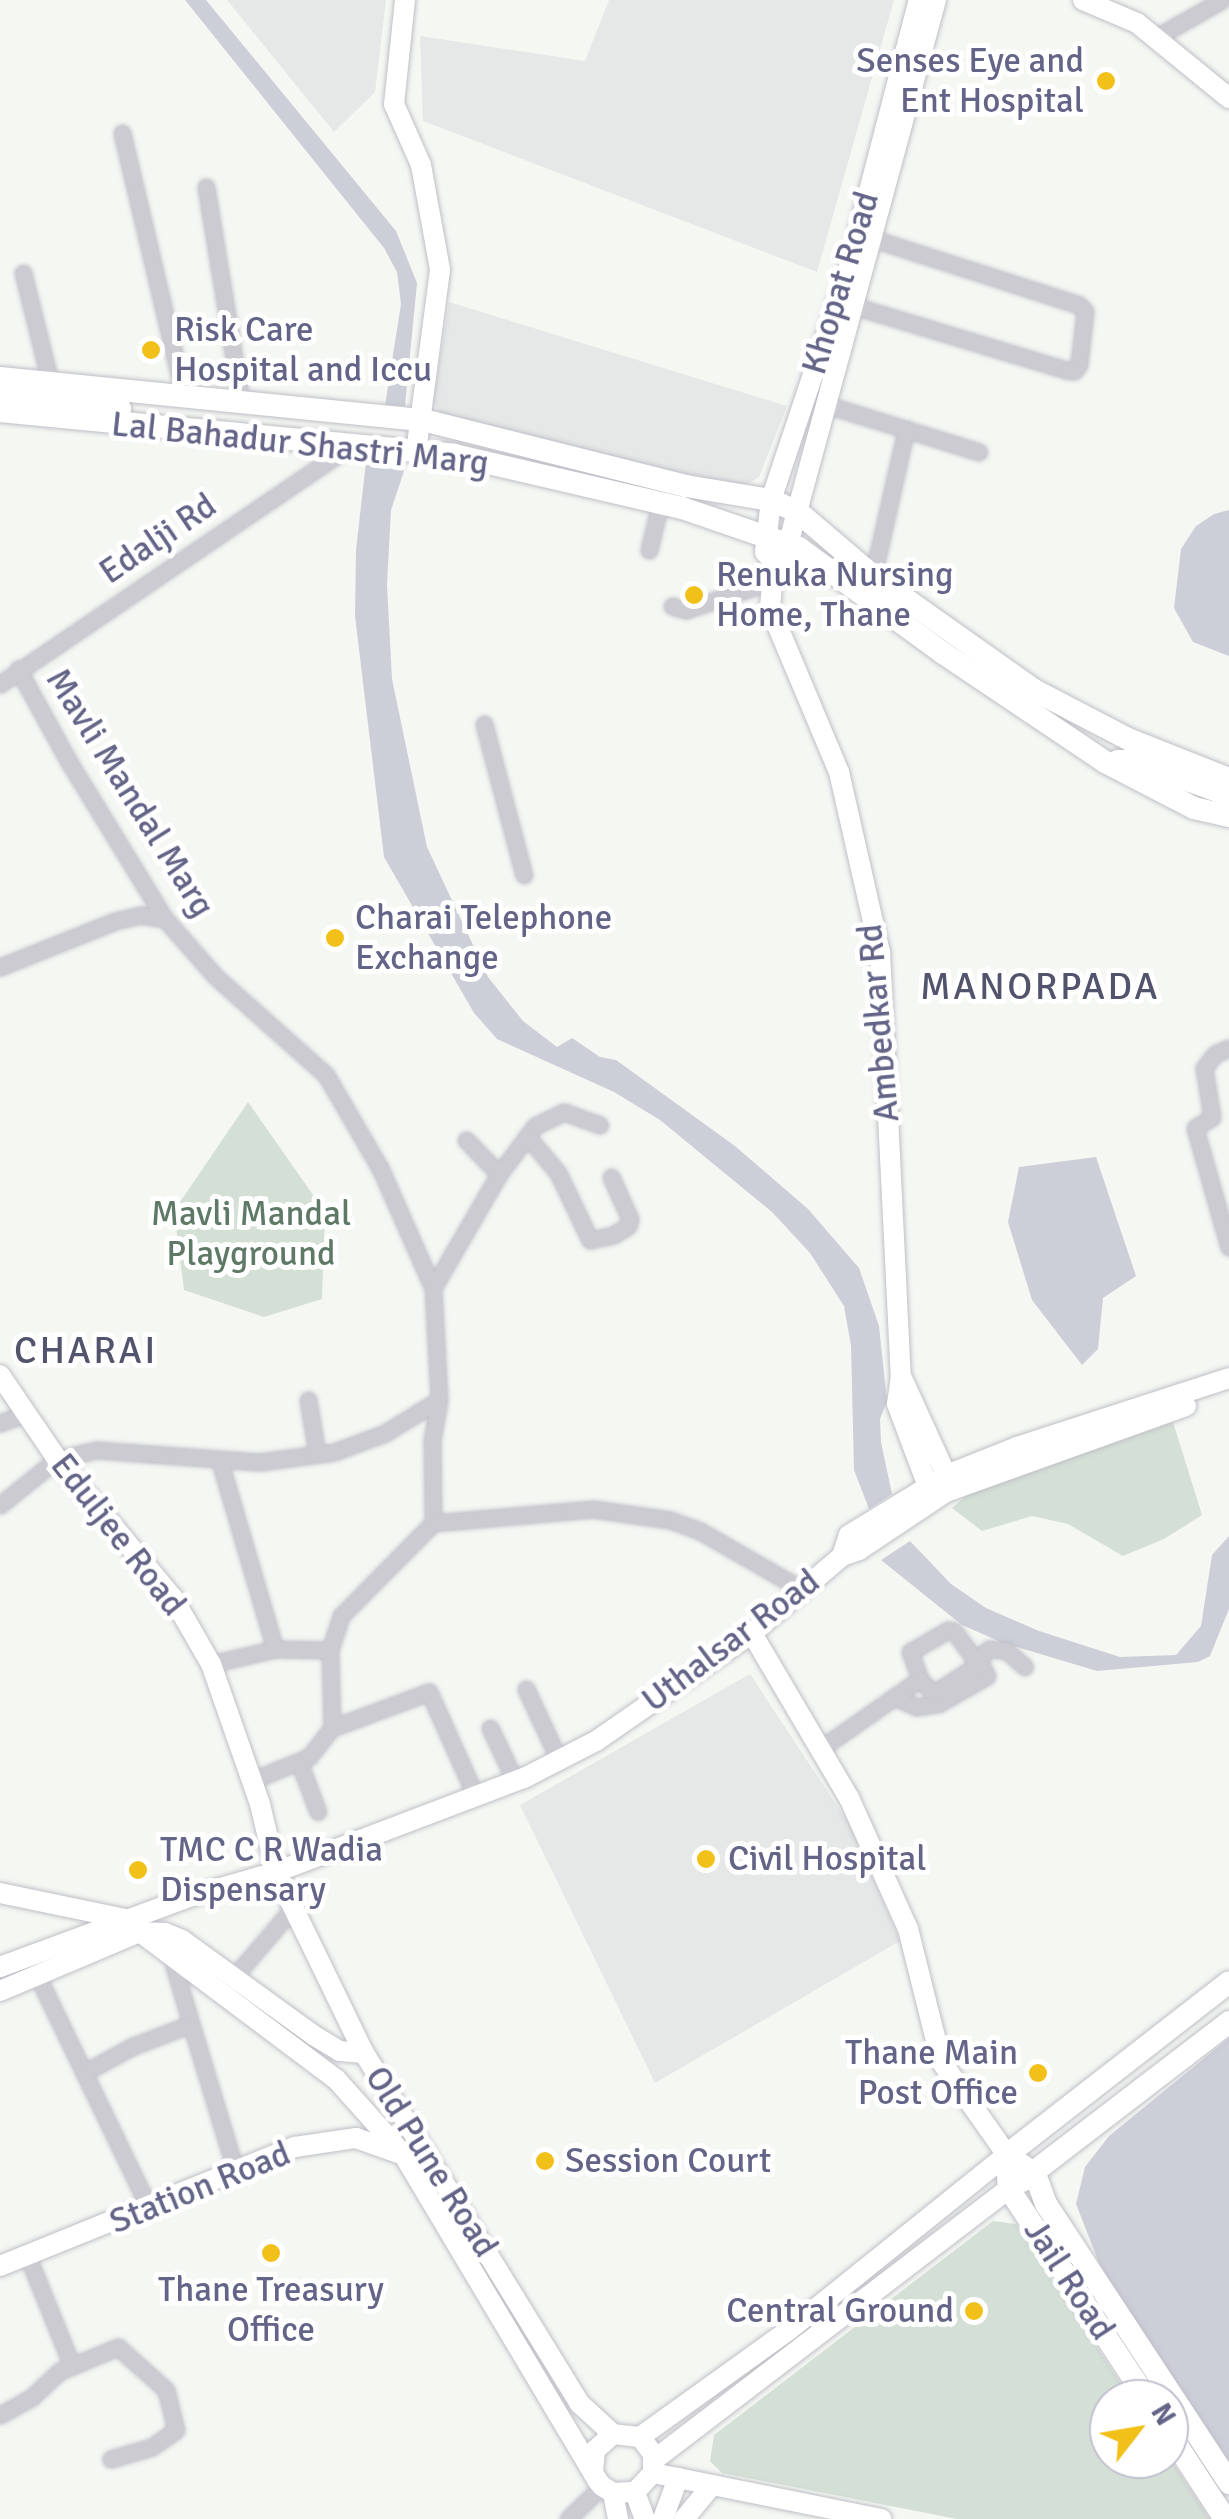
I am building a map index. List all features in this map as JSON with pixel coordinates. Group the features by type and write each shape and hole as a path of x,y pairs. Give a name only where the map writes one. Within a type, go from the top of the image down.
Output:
{"main road":[{"path":"405,0 394,104 421,164 440,270 416,452"},
{"name":"Khopat Road","path":"776,556 771,500 850,264 918,0"},
{"name":"Khopat Road","path":"776,556 798,512 824,404 874,239 936,0"},
{"path":"1083,0 1120,13 1229,98"},
{"name":"Lal Bahadur Shastri Marg","path":"0,378 185,400 241,401 423,420 686,486 771,500 798,512 873,576 1034,690 1114,732 1229,779"},
{"path":"0,398 34,397 156,413 210,413 241,401"},
{"name":"Lal Bahadur Shastri Marg","path":"0,411 454,455 660,504 776,556 1104,762 1194,808 1229,816"},
{"path":"210,413 237,431"},
{"name":"Ambedkar Rd","path":"776,556 770,608 839,772 880,952 901,1376 950,1482"},
{"path":"1114,732 1135,761"},
{"path":"1104,762 1135,761 1229,795"},
{"name":"Eduljee Road","path":"0,1375 57,1458 174,1598 211,1664 251,1781 276,1872"},
{"path":"901,1376 896,1404 930,1494"},
{"name":"Uthalsar Road","path":"133,1926 515,1781 559,1760 596,1741 752,1633 842,1556 850,1535 1017,1447 1144,1413 1205,1393 1229,1378"},
{"path":"1205,1393 1229,1392"},
{"path":"752,1633 849,1798 908,1929 941,2062 1006,2155 1034,2174 1046,2204 1229,2482"},
{"name":"Old Pune Road","path":"276,1872 364,2053 578,2403 612,2434"},
{"path":"0,1894 182,1940 313,2035 340,2050 364,2053"},
{"path":"0,1968 133,1926"},
{"path":"0,1991 38,1977 133,1926"},
{"name":"Old Pune Road","path":"133,1926 337,2080 403,2154 615,2487 641,2519"},
{"path":"618,2519 615,2487 595,2450 612,2434 640,2437 789,2330 1229,1982"},
{"path":"615,2487 654,2466 1229,2022"},
{"name":"Station Road","path":"0,2266 295,2148 356,2138 403,2154"},
{"name":"Jail Road","path":"1006,2155 1010,2189 1134,2379"},
{"path":"640,2437 654,2466 678,2478 880,2519"},
{"path":"1189,2464 1225,2519"},
{"path":"663,2519 678,2478"},
{"path":"684,2519 712,2485"}],"street":[{"path":"1155,38 1222,0"},
{"path":"122,133 185,400"},
{"path":"206,186 241,401"},
{"path":"854,306 1066,370 1074,370 1079,364 1085,311 1080,304 874,239"},
{"path":"22,272 50,381"},
{"path":"824,404 979,452"},
{"path":"873,576 906,429"},
{"name":"Edalji Rd","path":"0,684 18,668 350,446"},
{"path":"650,550 660,504"},
{"path":"672,606 686,610 776,556"},
{"name":"Mavli Mandal Marg","path":"18,668 69,762 165,919 216,977 326,1075 380,1168 433,1288 439,1400 432,1440 433,1522"},
{"path":"484,724 524,875"},
{"path":"0,967 115,921 140,915 165,919"},
{"path":"1212,1117 1204,1068 1215,1054 1229,1048"},
{"path":"433,1288 498,1174 535,1126 564,1112 600,1125"},
{"path":"1229,1113 1212,1117 1196,1128 1229,1246"},
{"path":"527,1136 558,1173 590,1240 613,1235 630,1219 611,1178"},
{"path":"466,1140 498,1174"},
{"path":"308,1400 317,1454"},
{"path":"0,1505 57,1458 96,1450 220,1462 260,1462 317,1454 361,1444 439,1400"},
{"path":"0,1423 24,1414"},
{"path":"220,1462 275,1649"},
{"path":"332,1728 330,1650 340,1616 433,1522 593,1510 670,1520 700,1531 800,1588"},
{"path":"211,1664 275,1649 330,1650"},
{"path":"894,1698 916,1706 938,1704 990,1678 978,1658 988,1649 1006,1650 1025,1667"},
{"path":"820,1749 920,1680"},
{"path":"526,1689 559,1760"},
{"path":"251,1781 299,1762 332,1728 429,1692 476,1796"},
{"path":"490,1728 515,1781"},
{"path":"299,1762 318,1812"},
{"path":"234,1977 293,1908"},
{"path":"171,1956 236,2172"},
{"path":"38,1977 149,2208"},
{"path":"84,2073 131,2047 191,2024"},
{"path":"28,2257 72,2366"},
{"path":"0,2415 72,2366 118,2347 166,2390 176,2430 152,2447 111,2459"},
{"path":"568,2519 615,2487"}],"shaded area":[{"path":"185,0 206,0 396,231 417,283 405,406 385,405 401,304 397,272 384,248"},
{"path":"227,0 386,0 375,92 334,132"},
{"path":"609,0 894,0 817,272 423,121 420,36 585,61"},
{"path":"449,302 787,406 759,477 744,486 727,488 441,414 433,403"},
{"path":"366,462 406,465 391,510 387,585 392,679 427,847 488,977 523,1021 557,1047 572,1038 600,1057 616,1060 735,1146 808,1209 859,1268 879,1326 887,1401 880,1419 881,1442 892,1494 869,1509 854,1470 851,1346 844,1306 810,1253 772,1212 660,1120 614,1092 497,1039 474,1013 384,857 355,616 356,550"},
{"path":"1229,510 1229,656 1193,642 1174,608 1181,549 1196,526"},
{"path":"1096,1157 1136,1276 1103,1298 1098,1349 1082,1365 1032,1300 1008,1222 1019,1167"},
{"path":"1229,1536 1229,1609 1210,1656 1198,1662 1097,1671 1003,1643 962,1625 881,1560 910,1541 951,1584 986,1608 1039,1631 1120,1657 1176,1655 1201,1626 1212,1555"},
{"name":"Civil Hospital","path":"750,1674 849,1824 900,1941 655,2083 520,1805"},
{"path":"1229,2038 1229,2464 1189,2403 1189,2379 1173,2379 1101,2268 1076,2204 1085,2167 1109,2136"}],"green space":[{"name":"Mavli Mandal Playground","path":"248,1102 325,1212 322,1299 264,1317 184,1290 174,1211"},
{"path":"1173,1422 1202,1515 1164,1539 1123,1556 1068,1524 1032,1516 982,1531 952,1508 967,1495"},
{"name":"Central Ground","path":"993,2221 1016,2224 1118,2379 1089,2379 1089,2479 1184,2479 1210,2519 957,2519 722,2473 710,2461 714,2435"}],"place":[{"name":"Senses Eye and Ent Hospital","path":"1106,81"},
{"name":"Risk Care Hospital and Iccu","path":"151,350"},
{"name":"Renuka Nursing Home, Thane","path":"694,595"},
{"name":"Charai Telephone Exchange","path":"335,938"},
{"name":"Civil Hospital","path":"706,1859"},
{"name":"TMC C R Wadia Dispensary","path":"138,1870"},
{"name":"Thane Main Post Office","path":"1038,2073"},
{"name":"Session Court","path":"545,2161"},
{"name":"Thane Treasury Office","path":"271,2253"},
{"name":"Central Ground","path":"974,2311"}],"district":[{"name":"MANORPADA","path":"1040,987"},
{"name":"CHARAI","path":"86,1351"}]}
